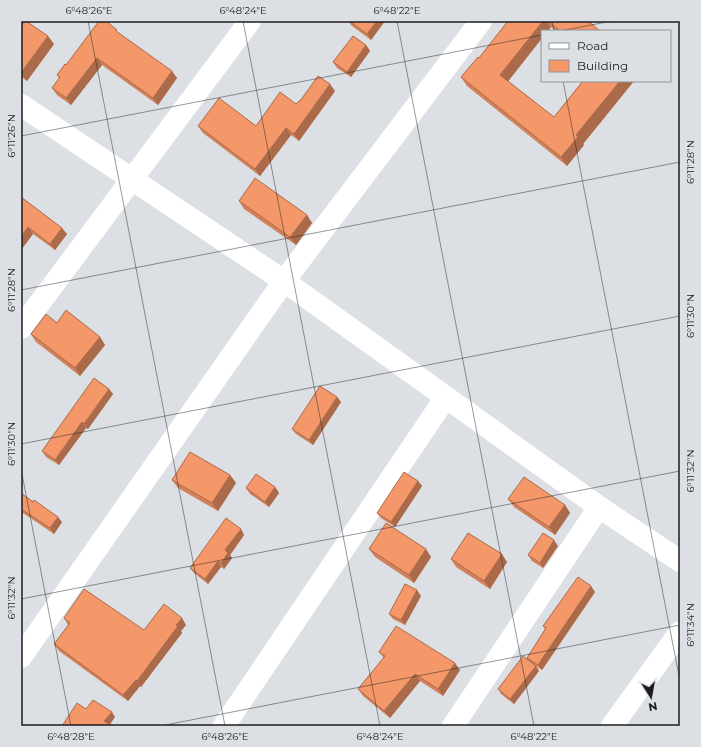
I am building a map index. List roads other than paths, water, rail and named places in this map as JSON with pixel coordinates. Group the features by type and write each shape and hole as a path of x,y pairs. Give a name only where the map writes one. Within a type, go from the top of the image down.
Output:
{"street":[{"path":"21,328 133,180 250,21"},
{"path":"21,657 284,281 481,21"},
{"path":"21,105 284,281 599,507 680,561"},
{"path":"224,726 446,397"},
{"path":"453,726 599,507"},
{"path":"612,726 680,632"}]}
